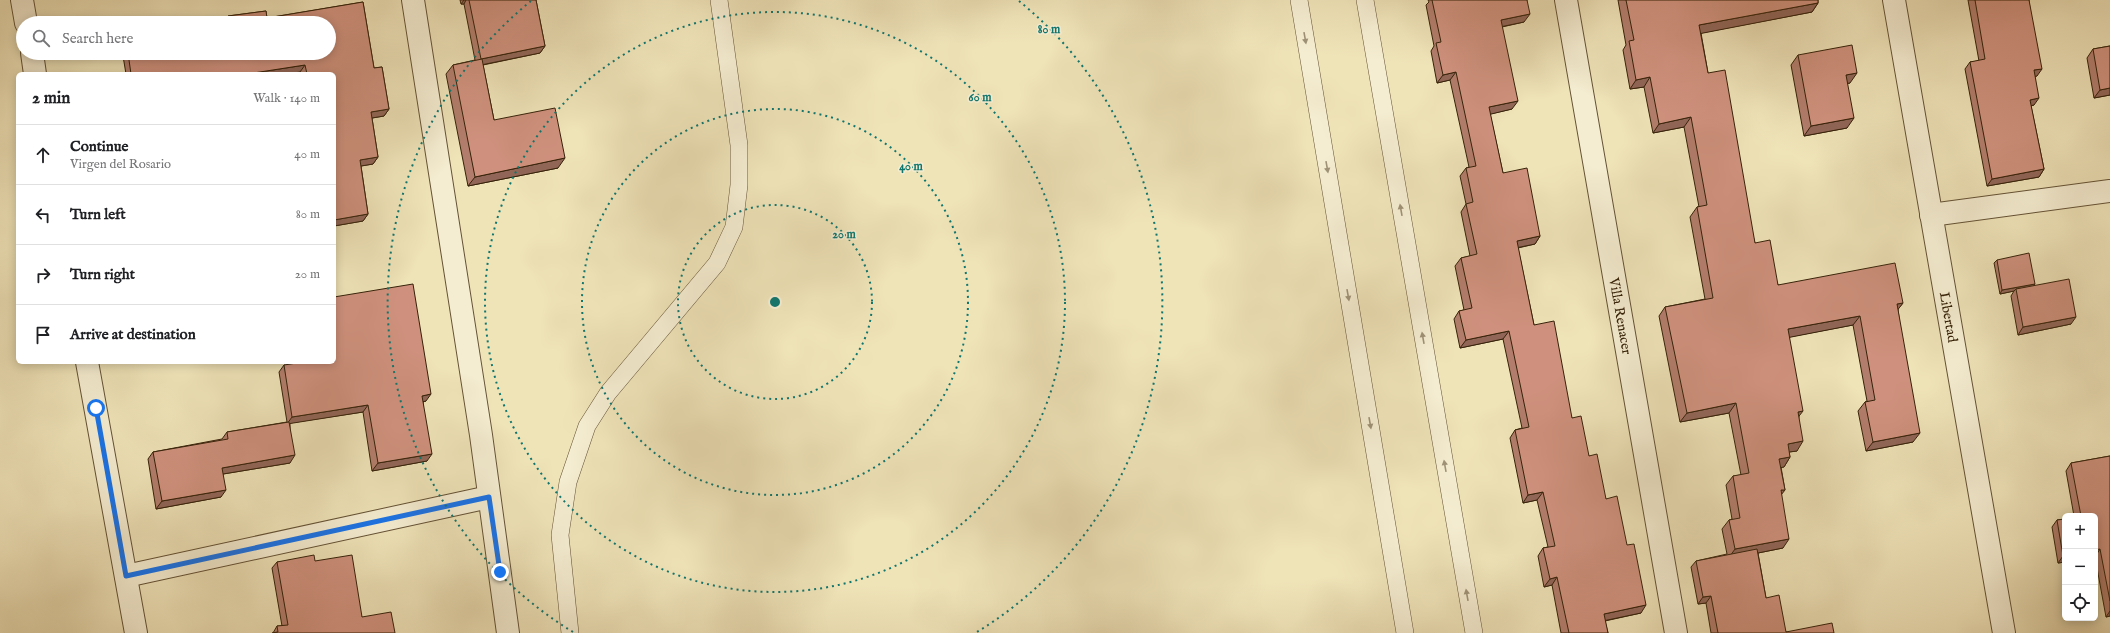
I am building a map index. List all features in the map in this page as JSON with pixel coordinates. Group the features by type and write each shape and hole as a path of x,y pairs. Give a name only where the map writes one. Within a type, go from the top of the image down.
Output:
{"street":[{"path":"22,0 25,16"},
{"path":"413,0 489,497 508,633"},
{"name":"Villa Renacer","path":"1566,0 1676,633"},
{"name":"Libertad","path":"1894,0 2004,633"},
{"path":"33,60 35,72"},
{"path":"1931,215 2110,191"},
{"path":"87,364 136,633"},
{"path":"126,576 489,497"}],"lane":[{"path":"570,633 560,535 568,482 587,426 608,393 717,263 734,227 739,185 739,145 718,0"},
{"path":"1299,0 1405,633"},
{"path":"1365,0 1474,633"}],"building":[{"path":"469,0 536,0 545,46 481,59"},
{"path":"1432,0 1527,0 1530,14 1501,20 1518,101 1489,107 1503,173 1527,168 1540,236 1517,241 1534,325 1554,321 1572,418 1581,416 1589,456 1597,454 1606,499 1617,496 1627,545 1634,544 1646,605 1604,614 1608,633 1569,633 1557,577 1550,579 1543,548 1555,546 1543,492 1528,495 1515,430 1529,427 1509,331 1466,340 1459,311 1472,308 1461,258 1477,254 1466,204 1473,202 1466,168 1476,166 1456,72 1443,75 1436,43 1441,42"},
{"path":"1626,0 1818,0 1818,3 1699,25 1708,73 1725,70 1755,243 1770,240 1778,285 1895,263 1903,303 1897,304 1920,433 1873,442 1865,402 1875,400 1860,316 1788,329 1803,411 1798,412 1803,441 1788,444 1790,457 1779,459 1785,490 1781,490 1789,539 1735,549 1729,520 1740,518 1733,476 1749,473 1736,403 1687,413 1665,307 1713,298 1697,207 1707,205 1691,117 1659,124 1650,77 1636,80 1629,41 1634,40"},
{"path":"1975,0 2029,0 2042,69 2034,70 2039,98 2030,100 2044,169 1992,179 1970,62 1985,59"},
{"path":"363,2 374,68 382,67 389,109 371,112 378,157 360,160 368,214 336,220 336,72 307,72 305,65 260,72 131,72 129,60 336,60 336,16 279,16"},
{"path":"266,11 267,16 228,16"},
{"path":"1852,45 1857,73 1846,75 1854,118 1811,126 1798,55"},
{"path":"2110,46 2110,88 2100,90 2093,49"},
{"path":"482,59 494,120 555,108 565,158 475,177 453,65"},
{"path":"2029,253 2035,284 2002,290 1997,260"},
{"path":"2069,279 2076,317 2023,327 2016,289"},
{"path":"413,284 431,394 422,396 432,454 378,463 368,405 292,417 284,365 336,364 336,297"},
{"path":"289,422 295,455 222,468 226,490 162,501 153,452 228,439 227,432"},
{"path":"2110,456 2110,601 2100,549 2098,549 2098,513 2080,513 2071,463"},
{"path":"2062,519 2062,550 2057,520"},
{"path":"1757,549 1766,598 1779,595 1786,632 1832,623 1834,633 1718,633 1711,596 1703,597 1696,561"},
{"path":"314,555 315,561 352,555 362,617 391,612 395,633 272,633 278,632 277,626 288,625 277,562"}],"route":[{"path":"96,408 126,576 489,497 500,572"}]}
